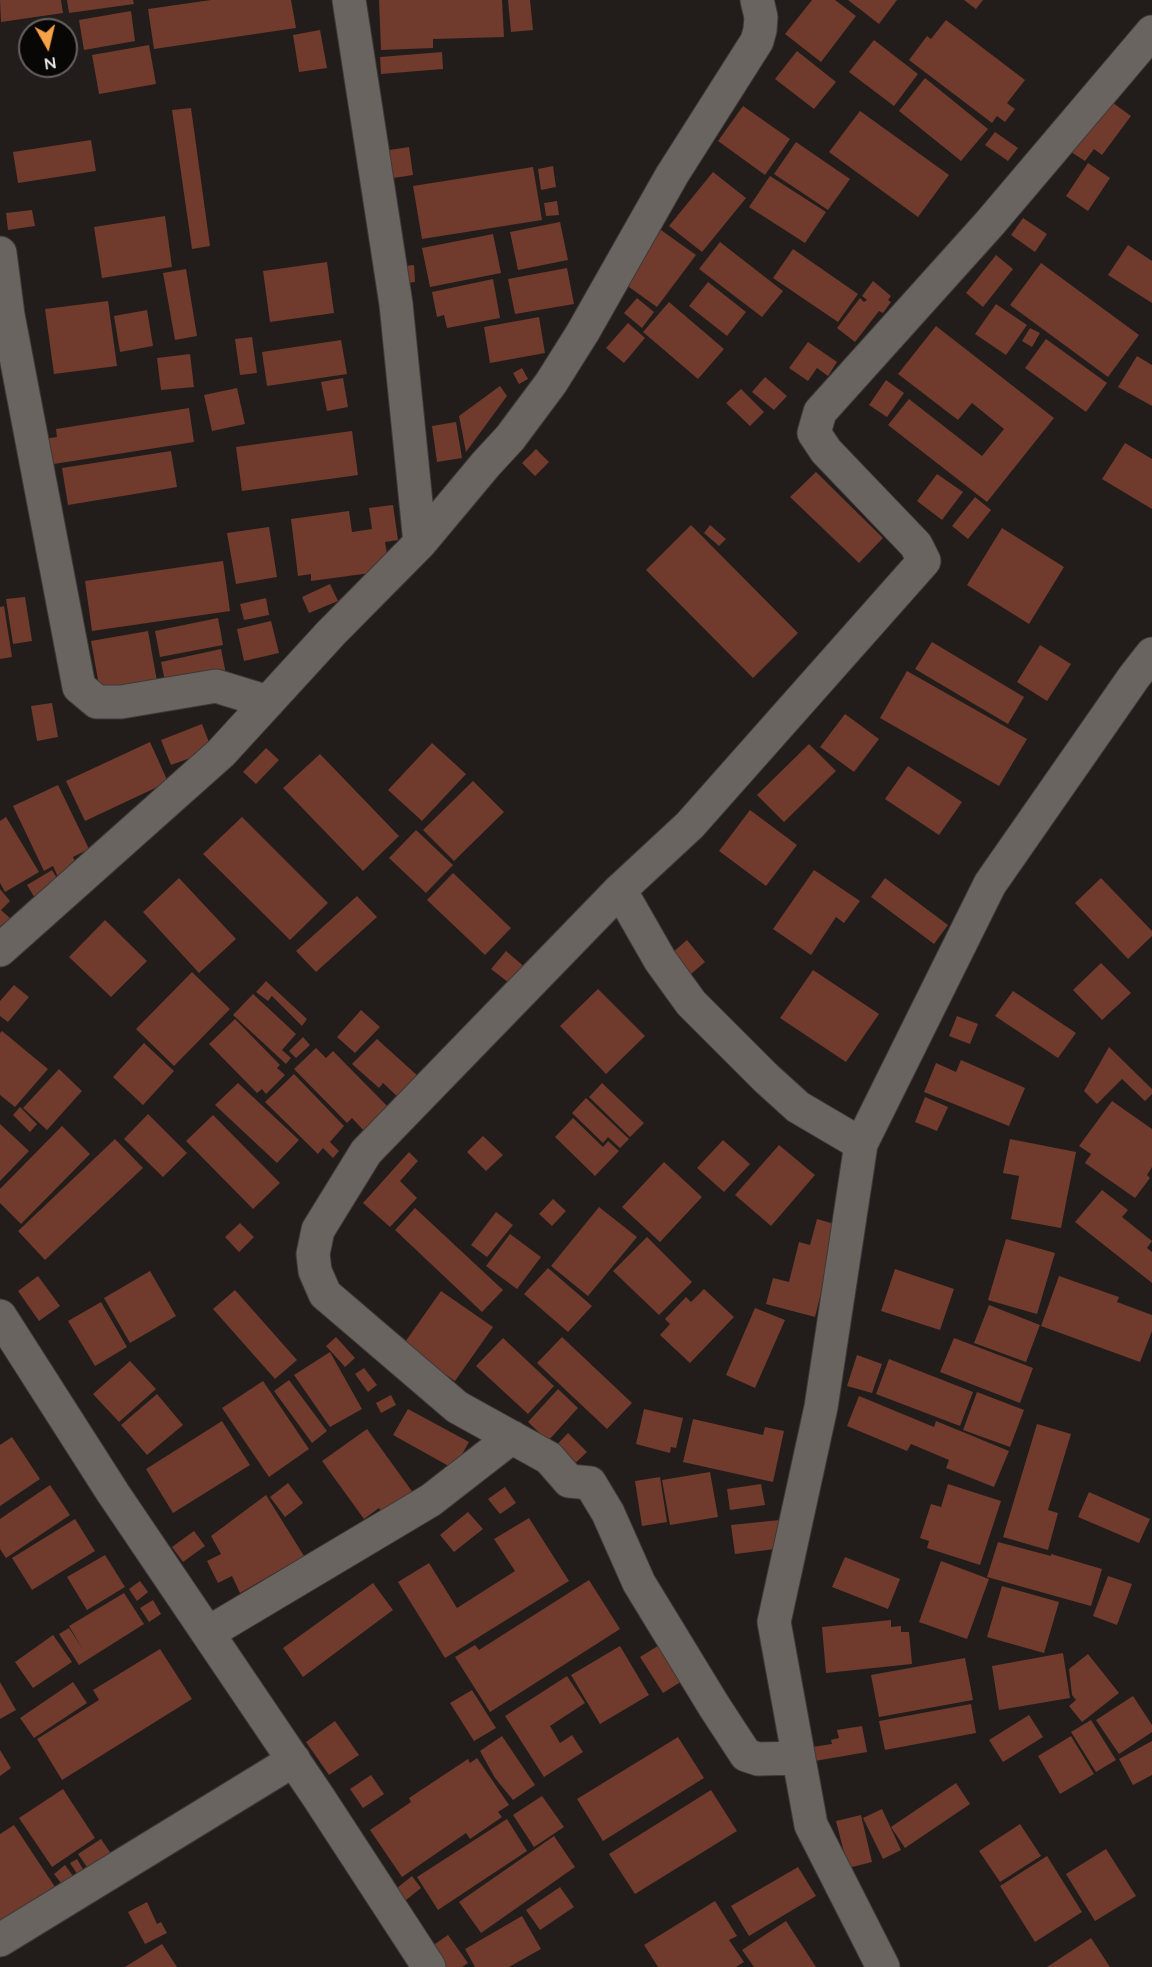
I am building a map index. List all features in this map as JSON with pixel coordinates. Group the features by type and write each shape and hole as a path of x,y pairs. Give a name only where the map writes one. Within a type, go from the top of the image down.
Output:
{"street":[{"path":"349,0 396,304 420,543"},
{"path":"0,950 221,753 331,633 420,543 510,438 567,358 672,175 756,41 761,17 757,0"},
{"path":"799,1758 759,1759 747,1755 714,1706 639,1583 608,1513 591,1483 569,1481 549,1458 457,1407 325,1294 315,1271 313,1254 318,1230 366,1152 620,890 690,825 924,561 916,545 826,451 814,433 820,412 990,223 1152,32"},
{"path":"0,253 8,315 79,687 97,702 121,702 216,686 268,702"},
{"path":"884,1967 812,1825 774,1622 821,1407 861,1144 990,884 1152,654"},
{"path":"620,890 660,960 691,1003 798,1107 861,1144"},
{"path":"0,1316 113,1493 294,1760 429,1967"},
{"path":"208,1633 431,1500 512,1437"},
{"path":"0,1940 294,1760"}],"building":[{"path":"0,0 61,0 63,13 1,22"},
{"path":"67,0 133,0 134,4 69,13"},
{"path":"211,0 291,0 296,28 154,49 148,9"},
{"path":"379,0 502,0 504,37 433,39 433,48 381,50"},
{"path":"508,0 530,0 533,30 511,32"},
{"path":"812,0 835,0 856,16 821,62 785,34"},
{"path":"848,0 897,0 879,24"},
{"path":"964,0 983,0 976,9"},
{"path":"131,11 135,41 84,50 79,20"},
{"path":"946,20 1025,80 1007,103 1015,109 1005,122 997,116 992,123 909,60 927,36 931,39"},
{"path":"320,30 327,68 299,72 293,35"},
{"path":"874,40 918,74 894,106 849,72"},
{"path":"149,45 156,84 99,94 92,55"},
{"path":"797,51 836,82 814,109 775,79"},
{"path":"442,52 443,69 381,74 380,57"},
{"path":"925,78 988,129 961,161 899,111"},
{"path":"1109,100 1131,116 1102,155 1094,149 1085,161 1071,152"},
{"path":"743,106 790,139 765,175 718,141"},
{"path":"191,108 210,246 192,249 172,110"},
{"path":"860,111 949,175 918,217 829,152"},
{"path":"995,132 1018,148 1008,161 985,145"},
{"path":"91,140 96,171 18,183 13,152"},
{"path":"796,142 850,179 828,210 774,174"},
{"path":"409,147 413,175 387,179 383,151"},
{"path":"1088,163 1110,178 1088,211 1066,196"},
{"path":"553,166 556,187 541,190 538,169"},
{"path":"533,167 542,220 422,239 413,186"},
{"path":"713,172 746,198 702,252 669,226"},
{"path":"770,176 826,212 805,243 749,207"},
{"path":"557,201 559,215 546,216 544,203"},
{"path":"32,210 35,226 8,230 6,213"},
{"path":"165,216 172,267 102,278 94,227"},
{"path":"1023,218 1047,234 1035,252 1011,235"},
{"path":"560,222 568,260 518,270 510,232"},
{"path":"661,230 696,255 657,307 622,282"},
{"path":"493,234 501,273 430,287 422,248"},
{"path":"720,242 783,291 762,317 699,269"},
{"path":"1128,245 1152,261 1152,303 1108,275"},
{"path":"793,249 858,294 838,322 773,278"},
{"path":"996,255 1013,269 983,307 966,293"},
{"path":"327,262 334,313 270,322 263,271"},
{"path":"1041,263 1139,335 1108,377 1010,305"},
{"path":"414,265 415,282 395,284 394,267"},
{"path":"567,268 574,304 515,314 508,279"},
{"path":"186,269 197,336 175,340 163,273"},
{"path":"493,279 500,318 447,328 444,315 437,317 432,292"},
{"path":"873,281 891,296 888,300 891,302 883,313 879,311 855,342 837,328 860,298 864,302 867,300 862,296"},
{"path":"708,282 746,312 727,336 689,306"},
{"path":"637,298 654,312 642,328 624,313"},
{"path":"108,301 117,366 54,374 45,309"},
{"path":"669,302 724,349 698,379 643,332"},
{"path":"996,304 1027,325 1006,355 975,334"},
{"path":"147,310 153,346 120,352 114,316"},
{"path":"539,317 545,353 490,363 484,327"},
{"path":"628,323 645,338 624,363 606,348"},
{"path":"936,326 1054,418 987,502 888,425 909,399 982,456 1004,429 972,403 958,420 898,374"},
{"path":"1030,328 1040,333 1032,347 1022,341"},
{"path":"252,337 257,373 240,375 235,339"},
{"path":"1046,339 1107,383 1086,412 1025,368"},
{"path":"341,340 347,374 267,386 262,352"},
{"path":"808,342 837,362 828,376 817,368 808,381 789,368"},
{"path":"190,354 194,387 161,390 157,358"},
{"path":"1137,356 1152,365 1152,406 1118,387"},
{"path":"522,368 528,379 519,384 513,373"},
{"path":"765,377 787,396 774,410 752,392"},
{"path":"343,378 348,407 327,411 321,382"},
{"path":"886,380 904,393 887,417 869,405"},
{"path":"500,386 507,396 466,452 459,416"},
{"path":"237,388 245,424 212,431 204,395"},
{"path":"741,389 764,412 750,426 726,403"},
{"path":"189,408 194,442 41,466 37,440 57,437 56,429"},
{"path":"456,422 462,458 437,462 432,426"},
{"path":"352,431 358,475 242,491 236,447"},
{"path":"1125,443 1152,459 1152,509 1102,479"},
{"path":"536,449 549,462 535,476 522,463"},
{"path":"171,451 177,487 68,505 62,468"},
{"path":"816,472 883,538 859,563 790,497"},
{"path":"937,474 963,492 942,520 917,501"},
{"path":"975,497 991,510 968,539 952,526"},
{"path":"393,505 398,540 385,542 389,566 378,572 311,581 311,574 298,576 291,519 349,511 352,532 372,529 369,508"},
{"path":"691,525 798,633 753,678 646,570"},
{"path":"710,525 726,539 719,546 704,533"},
{"path":"269,527 277,577 236,584 227,533"},
{"path":"1002,528 1064,567 1029,624 967,585"},
{"path":"223,561 230,611 92,631 85,581"},
{"path":"330,584 338,601 309,613 302,597"},
{"path":"25,597 32,641 13,644 6,599"},
{"path":"266,598 269,615 244,620 240,604"},
{"path":"4,606 12,657 0,659 0,607"},
{"path":"218,618 223,645 160,657 155,631"},
{"path":"271,621 279,653 244,661 237,629"},
{"path":"148,631 157,681 100,691 91,641"},
{"path":"932,642 1024,697 1008,724 915,669"},
{"path":"1040,645 1071,664 1047,701 1017,682"},
{"path":"221,649 226,674 166,686 161,662"},
{"path":"907,671 1027,739 999,786 880,718"},
{"path":"52,703 58,737 37,741 31,706"},
{"path":"845,714 879,739 854,772 820,747"},
{"path":"202,724 212,750 171,765 161,740"},
{"path":"150,742 168,782 85,821 66,781"},
{"path":"432,743 466,774 422,821 388,790"},
{"path":"809,744 836,771 784,822 757,795"},
{"path":"266,748 279,760 256,784 243,772"},
{"path":"320,754 399,836 363,871 283,788"},
{"path":"908,766 962,802 939,835 885,799"},
{"path":"473,781 504,812 454,861 423,830"},
{"path":"58,785 89,849 73,857 78,867 58,877 53,866 44,871 13,806"},
{"path":"750,810 797,845 766,886 719,851"},
{"path":"6,817 39,872 5,892 0,883 0,821"},
{"path":"242,817 328,903 290,940 203,854"},
{"path":"416,830 453,865 426,893 389,858"},
{"path":"52,870 63,888 38,903 27,885"},
{"path":"814,870 860,901 844,923 836,917 811,955 773,929"},
{"path":"453,873 511,928 485,955 427,900"},
{"path":"179,878 236,939 199,973 143,912"},
{"path":"885,878 948,925 934,944 871,897"},
{"path":"1101,878 1152,931 1152,936 1128,959 1075,903"},
{"path":"0,889 10,901 1,910 11,919 0,930"},
{"path":"357,896 377,917 316,972 296,951"},
{"path":"105,920 147,961 111,997 69,957"},
{"path":"687,940 705,962 691,974 673,952"},
{"path":"506,951 527,969 513,986 491,969"},
{"path":"1101,963 1131,993 1102,1020 1073,990"},
{"path":"813,970 879,1014 846,1062 780,1018"},
{"path":"192,972 230,1009 174,1066 136,1029"},
{"path":"266,981 307,1019 302,1026 272,996 268,1001 256,992"},
{"path":"14,985 29,997 8,1022 0,1016 0,1001"},
{"path":"598,989 645,1036 606,1074 560,1026"},
{"path":"1013,991 1076,1033 1058,1058 995,1016"},
{"path":"253,994 296,1034 282,1050 291,1058 286,1064 233,1015"},
{"path":"361,1010 380,1027 355,1053 337,1037"},
{"path":"957,1016 978,1024 970,1044 949,1036"},
{"path":"235,1019 280,1065 277,1068 285,1075 266,1094 262,1089 257,1093 209,1044"},
{"path":"2,1031 48,1069 15,1107 0,1095 0,1033"},
{"path":"303,1037 310,1045 296,1058 289,1051"},
{"path":"377,1039 419,1077 399,1098 383,1083 379,1088 352,1064"},
{"path":"144,1043 174,1071 143,1105 113,1077"},
{"path":"1109,1047 1152,1089 1152,1094 1145,1101 1122,1079 1097,1104 1084,1091"},
{"path":"316,1048 326,1058 333,1051 390,1109 366,1133 352,1118 347,1123 294,1069"},
{"path":"961,1060 1025,1088 1009,1126 924,1092 936,1063 956,1072"},
{"path":"59,1069 82,1091 47,1130 23,1108"},
{"path":"294,1074 344,1126 330,1142 339,1151 333,1158 323,1148 318,1154 265,1102"},
{"path":"238,1083 299,1140 277,1163 215,1105"},
{"path":"602,1083 644,1123 630,1137 589,1097"},
{"path":"925,1097 948,1107 937,1131 915,1122"},
{"path":"586,1098 629,1139 620,1148 608,1137 603,1143 572,1113"},
{"path":"1112,1101 1152,1129 1152,1167 1147,1175 1150,1178 1135,1198 1085,1163 1091,1154 1079,1146"},
{"path":"20,1107 37,1124 30,1132 13,1115"},
{"path":"148,1114 187,1153 163,1177 124,1139"},
{"path":"213,1115 280,1183 253,1209 186,1141"},
{"path":"573,1118 603,1147 608,1141 619,1151 595,1176 555,1137"},
{"path":"0,1124 29,1151 0,1181"},
{"path":"62,1126 90,1154 21,1224 0,1203 0,1189"},
{"path":"483,1136 503,1155 486,1171 467,1152"},
{"path":"115,1139 143,1168 45,1260 18,1231"},
{"path":"1010,1139 1076,1152 1061,1228 1011,1219 1019,1176 1003,1173"},
{"path":"723,1140 750,1164 724,1192 697,1168"},
{"path":"779,1145 815,1175 771,1226 735,1195"},
{"path":"409,1152 418,1161 400,1181 417,1198 390,1227 363,1203"},
{"path":"664,1162 702,1197 660,1242 622,1207"},
{"path":"1102,1190 1128,1210 1122,1217 1152,1241 1147,1248 1152,1252 1152,1283 1075,1222"},
{"path":"553,1199 566,1211 552,1226 539,1214"},
{"path":"599,1207 637,1237 588,1296 551,1266"},
{"path":"415,1208 503,1290 482,1312 395,1230"},
{"path":"496,1212 513,1225 487,1257 471,1245"},
{"path":"817,1219 838,1225 815,1317 766,1304 773,1278 789,1282 799,1242 810,1245"},
{"path":"240,1223 254,1237 239,1252 225,1237"},
{"path":"510,1234 541,1257 517,1289 486,1266"},
{"path":"647,1237 692,1282 659,1315 613,1271"},
{"path":"1006,1239 1055,1253 1037,1314 988,1300"},
{"path":"548,1268 592,1306 568,1332 524,1294"},
{"path":"895,1269 954,1289 940,1330 881,1311"},
{"path":"150,1271 176,1316 130,1343 104,1298"},
{"path":"38,1276 60,1306 39,1321 18,1291"},
{"path":"1059,1276 1119,1297 1117,1302 1152,1315 1152,1331 1140,1362 1041,1326"},
{"path":"704,1289 734,1317 690,1363 660,1335 670,1324 665,1319 686,1297 691,1302"},
{"path":"235,1290 297,1360 275,1379 213,1309"},
{"path":"441,1291 493,1327 455,1381 403,1345"},
{"path":"101,1302 127,1347 95,1366 68,1321"},
{"path":"989,1305 1040,1325 1026,1362 974,1343"},
{"path":"755,1308 785,1320 755,1388 726,1375"},
{"path":"336,1337 355,1358 345,1367 326,1346"},
{"path":"562,1337 632,1403 607,1429 537,1363"},
{"path":"503,1338 554,1386 528,1414 476,1366"},
{"path":"954,1338 1033,1368 1020,1403 940,1372"},
{"path":"330,1352 362,1409 330,1427 294,1375"},
{"path":"857,1355 882,1364 872,1393 847,1386"},
{"path":"889,1359 973,1392 960,1426 876,1394"},
{"path":"130,1361 156,1389 119,1422 93,1394"},
{"path":"364,1368 377,1385 368,1392 355,1374"},
{"path":"289,1380 327,1431 312,1443 274,1391"},
{"path":"263,1381 309,1449 269,1477 222,1408"},
{"path":"558,1389 578,1408 548,1441 528,1422"},
{"path":"977,1392 1024,1410 1010,1447 963,1430"},
{"path":"157,1394 183,1425 147,1455 121,1425"},
{"path":"391,1395 396,1405 381,1413 376,1403"},
{"path":"859,1396 934,1427 936,1421 1009,1451 994,1487 946,1468 949,1460 911,1444 907,1451 847,1426"},
{"path":"408,1409 469,1442 454,1469 393,1435"},
{"path":"644,1409 683,1418 676,1448 671,1447 670,1453 636,1444"},
{"path":"693,1419 763,1435 765,1427 784,1431 773,1482 683,1462"},
{"path":"222,1421 250,1465 173,1513 146,1469"},
{"path":"1037,1424 1071,1434 1048,1510 1058,1513 1048,1550 1003,1537"},
{"path":"367,1429 414,1494 384,1515 379,1508 364,1519 322,1461"},
{"path":"568,1433 587,1452 568,1470 550,1452"},
{"path":"12,1437 40,1479 0,1506 0,1445"},
{"path":"710,1472 718,1517 670,1525 662,1480"},
{"path":"660,1477 667,1522 642,1526 635,1481"},
{"path":"288,1483 303,1503 285,1517 270,1497"},
{"path":"761,1484 765,1505 730,1510 727,1489"},
{"path":"948,1484 1001,1501 980,1565 927,1548 929,1541 920,1538 931,1504 941,1507"},
{"path":"50,1485 70,1515 6,1558 0,1549 0,1519"},
{"path":"505,1487 516,1503 500,1514 488,1499"},
{"path":"1089,1492 1150,1519 1139,1543 1078,1517"},
{"path":"266,1495 304,1556 240,1593 232,1576 218,1583 207,1561 221,1554 211,1536"},
{"path":"468,1512 483,1529 454,1552 440,1535"},
{"path":"529,1518 569,1581 445,1658 398,1582 429,1563 457,1608 515,1571 494,1539"},
{"path":"75,1519 95,1551 32,1590 12,1558"},
{"path":"780,1520 783,1548 735,1554 731,1525"},
{"path":"194,1531 205,1546 183,1562 172,1547"},
{"path":"998,1542 1102,1569 1091,1606 987,1577"},
{"path":"105,1555 125,1587 87,1610 67,1577"},
{"path":"845,1557 900,1579 888,1609 832,1587"},
{"path":"941,1561 989,1579 967,1639 919,1622"},
{"path":"1108,1576 1132,1584 1117,1625 1093,1616"},
{"path":"589,1580 620,1629 490,1712 455,1657 475,1645 479,1650"},
{"path":"140,1581 148,1592 137,1601 129,1589"},
{"path":"373,1583 393,1610 303,1677 283,1648"},
{"path":"1002,1586 1059,1602 1044,1653 987,1637"},
{"path":"124,1593 144,1624 79,1665 59,1634 69,1628 82,1648 69,1626"},
{"path":"153,1600 161,1614 149,1622 140,1608"},
{"path":"891,1620 891,1627 901,1626 901,1632 909,1632 912,1664 826,1673 822,1627"},
{"path":"53,1635 72,1662 33,1688 15,1662"},
{"path":"664,1642 687,1678 663,1693 640,1657"},
{"path":"620,1646 649,1695 600,1724 571,1675"},
{"path":"160,1649 192,1699 62,1780 37,1739 99,1700 93,1690"},
{"path":"1063,1653 1070,1698 999,1710 992,1666"},
{"path":"1088,1654 1119,1693 1082,1722 1069,1706 1076,1700 1072,1695 1069,1669"},
{"path":"965,1658 973,1700 879,1717 871,1675"},
{"path":"567,1676 585,1703 550,1726 560,1743 572,1735 583,1752 544,1777 505,1716"},
{"path":"0,1682 16,1710 0,1719"},
{"path":"73,1682 87,1703 34,1738 20,1718"},
{"path":"472,1690 496,1728 474,1741 450,1703"},
{"path":"1133,1696 1152,1725 1152,1732 1119,1754 1096,1720"},
{"path":"971,1704 976,1733 885,1750 879,1721"},
{"path":"1029,1715 1043,1737 1003,1762 989,1740"},
{"path":"1091,1720 1116,1760 1096,1772 1071,1732"},
{"path":"335,1721 359,1755 329,1775 306,1742"},
{"path":"862,1726 867,1752 815,1761 812,1747 832,1744 831,1740 839,1738 837,1730"},
{"path":"502,1736 535,1785 513,1800 495,1778 480,1751"},
{"path":"1071,1736 1094,1774 1060,1794 1038,1756"},
{"path":"678,1737 704,1778 603,1841 577,1799"},
{"path":"1152,1741 1152,1775 1133,1785 1119,1759"},
{"path":"0,1750 11,1768 0,1776"},
{"path":"477,1758 509,1805 498,1812 502,1817 470,1839 466,1833 402,1877 370,1830 411,1802 409,1798 468,1759 470,1763"},
{"path":"371,1775 384,1794 363,1808 350,1789"},
{"path":"956,1783 970,1804 905,1848 891,1827"},
{"path":"63,1789 95,1838 52,1867 19,1818"},
{"path":"711,1790 737,1831 635,1894 609,1854"},
{"path":"542,1796 564,1827 534,1847 513,1815"},
{"path":"882,1809 901,1850 883,1859 863,1818"},
{"path":"861,1815 872,1862 848,1868 836,1821"},
{"path":"507,1819 527,1851 438,1910 417,1877"},
{"path":"1020,1824 1041,1856 1000,1882 979,1851"},
{"path":"14,1825 59,1893 0,1932 0,1834"},
{"path":"554,1836 575,1867 481,1933 459,1902"},
{"path":"101,1839 114,1858 91,1873 78,1854"},
{"path":"1106,1849 1136,1896 1095,1921 1066,1874"},
{"path":"1047,1856 1082,1912 1035,1942 1000,1886"},
{"path":"77,1859 87,1876 81,1880 70,1863"},
{"path":"65,1865 78,1883 67,1891 54,1874"},
{"path":"798,1867 816,1896 749,1936 731,1906"},
{"path":"412,1876 421,1888 406,1900 397,1888"},
{"path":"560,1887 574,1907 540,1930 526,1910"},
{"path":"715,1901 737,1936 729,1940 744,1962 736,1967 658,1967 644,1945"},
{"path":"147,1902 157,1924 161,1922 167,1933 145,1944 128,1912"},
{"path":"522,1916 541,1949 509,1967 475,1967 465,1949"},
{"path":"786,1921 816,1967 754,1967 742,1950"},
{"path":"448,1935 468,1963 462,1967 446,1967 432,1946"},
{"path":"1091,1938 1110,1967 1047,1967"},
{"path":"162,1944 177,1967 125,1967"}]}
